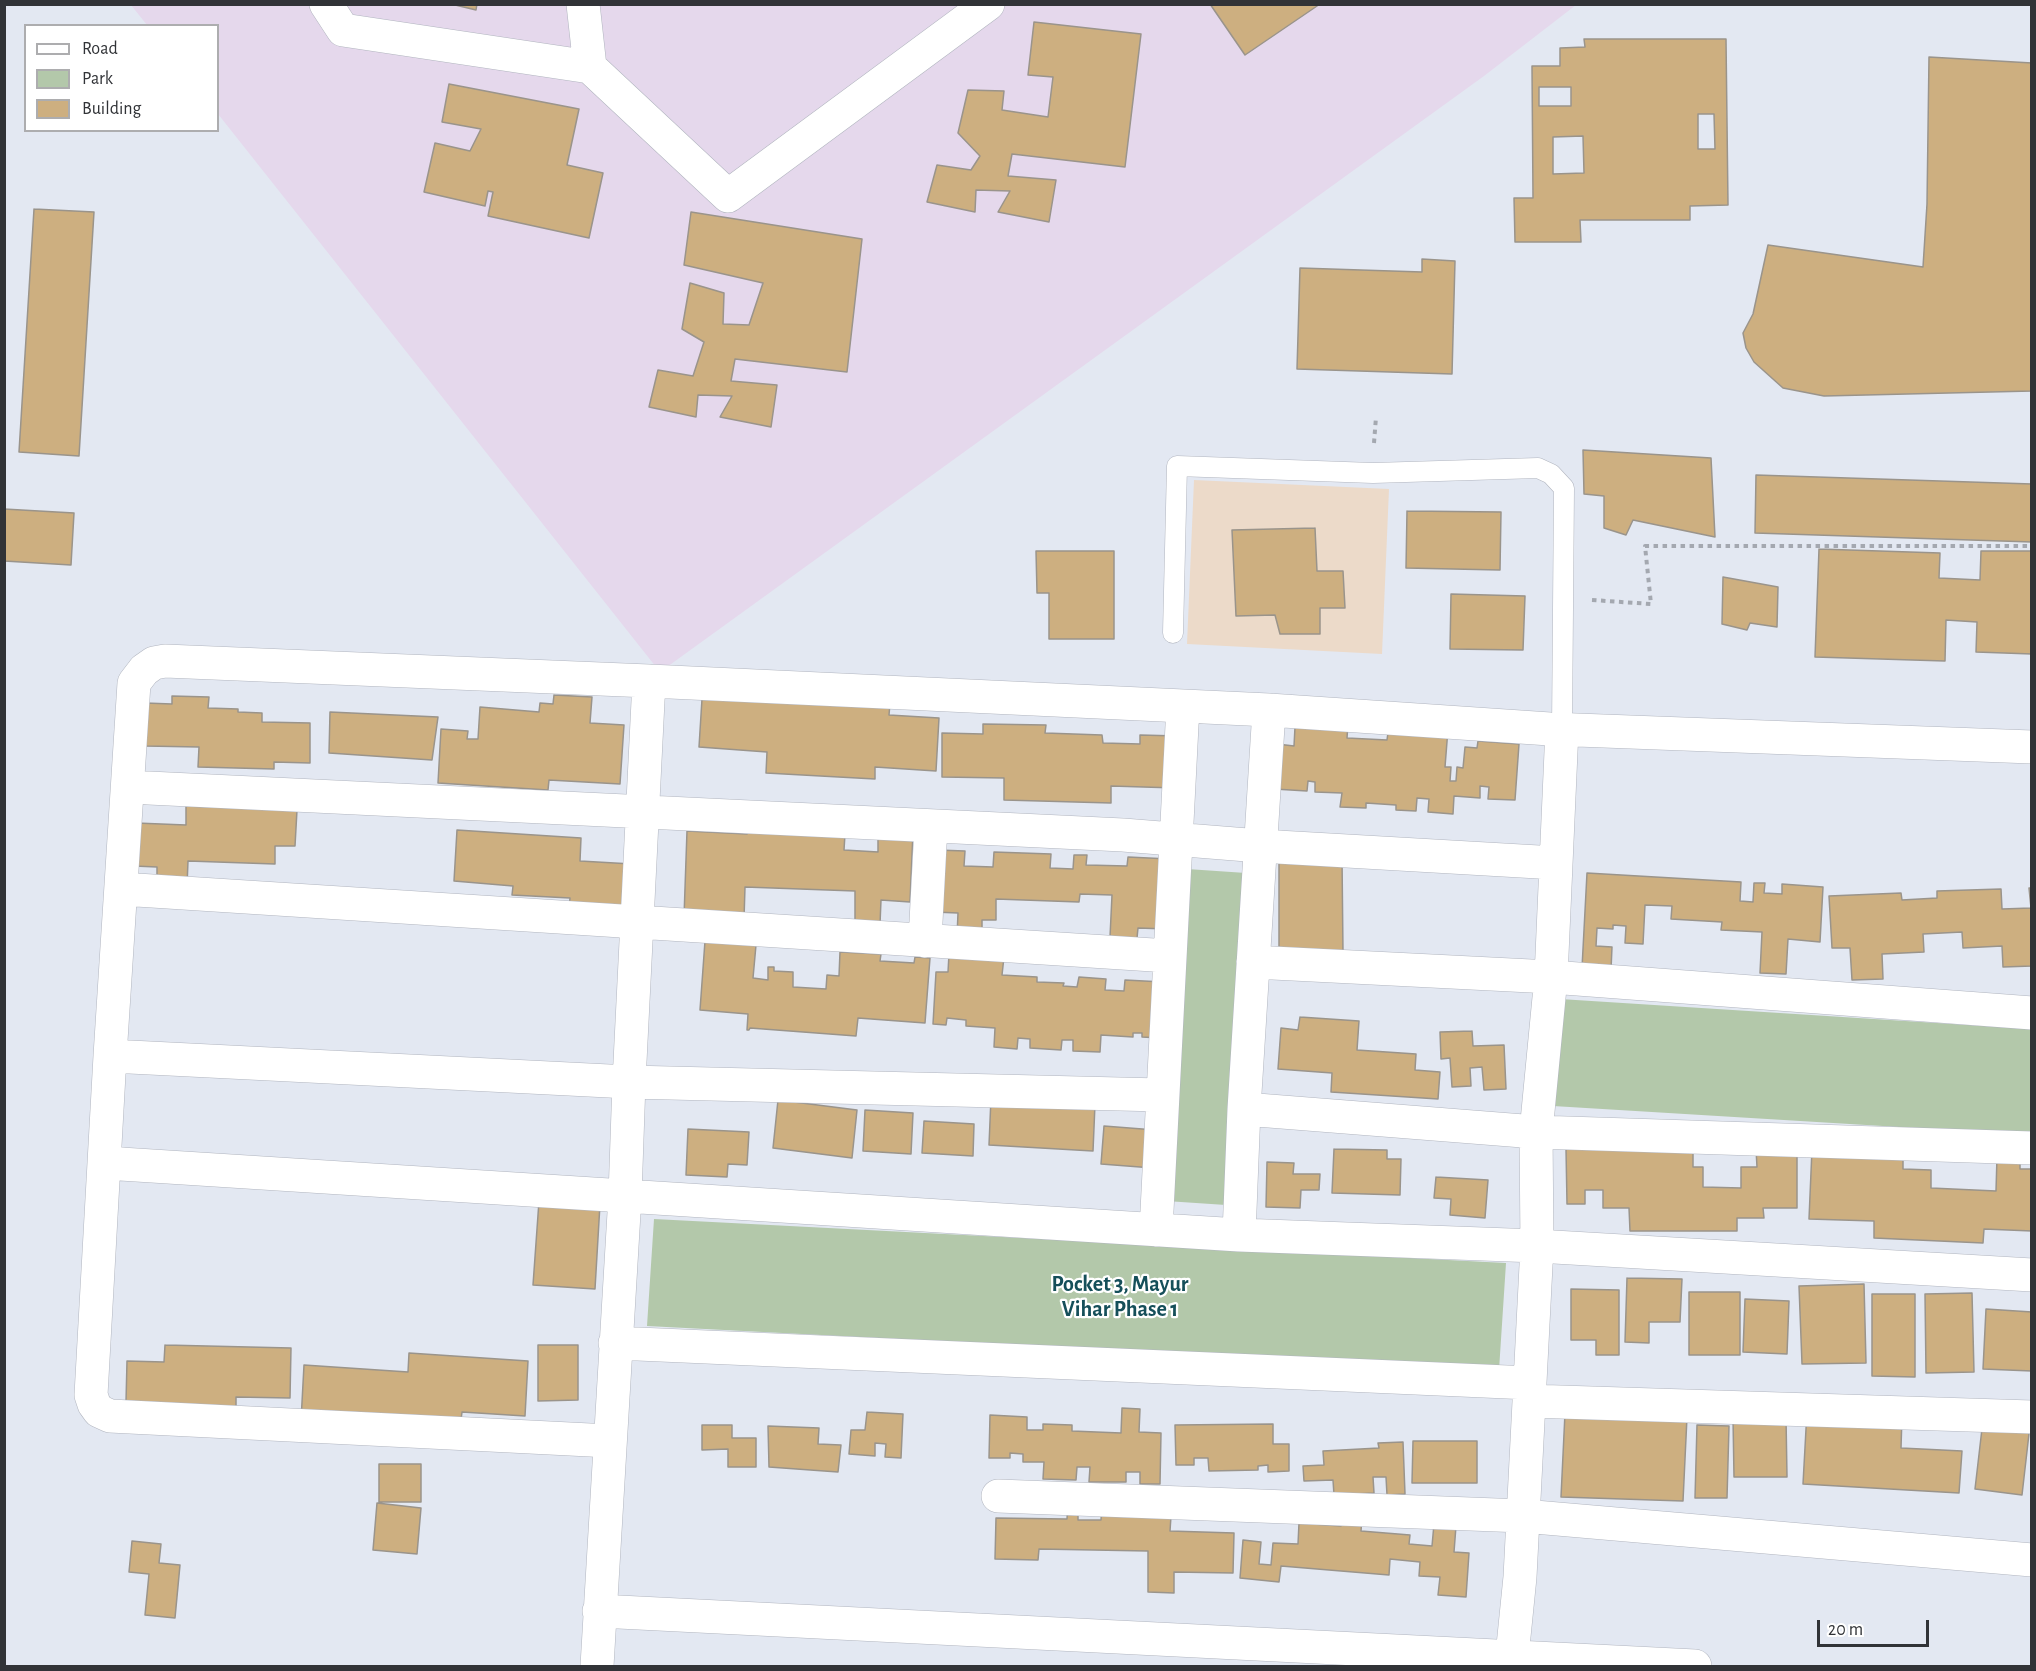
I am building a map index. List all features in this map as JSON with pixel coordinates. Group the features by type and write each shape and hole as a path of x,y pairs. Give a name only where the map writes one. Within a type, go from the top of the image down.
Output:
{"street":[{"path":"326,4 343,30 590,67 728,196 988,4"},
{"path":"583,4 590,67"},
{"path":"610,1442 110,1416 99,1411 94,1404 92,1395 110,1056 134,682 144,670 154,663 165,661 649,681 1269,710 1562,729 2031,747"},
{"path":"597,1666 625,1196 649,681"},
{"path":"1156,1230 1182,706"},
{"path":"1239,1235 1244,1109 1269,710"},
{"path":"1512,1662 1523,1516 1537,1246 1536,1132 1551,977 1562,729"},
{"path":"128,787 931,825 1175,838 1260,846 1556,863"},
{"path":"925,941 931,825"},
{"path":"121,889 1169,956"},
{"path":"1253,962 1551,977 2031,1013"},
{"path":"110,1056 629,1082 1161,1095"},
{"path":"1244,1109 1536,1132 2031,1148"},
{"path":"105,1163 1239,1235 1537,1246 2031,1275"},
{"path":"615,1343 1530,1392 2031,1416"},
{"path":"998,1496 1523,1516 2031,1560"},
{"path":"599,1611 1512,1662 1695,1666"}],"lane":[{"path":"1173,633 1177,466 1373,472 1538,468 1551,474 1564,488 1562,729"}],"path":[{"path":"1564,598 1651,604 1645,546 2031,546"}],"shaded area":[{"path":"131,5 1576,5 1484,76 660,672 219,115 219,24 146,24"},
{"path":"1194,480 1389,489 1382,654 1187,644"}],"green space":[{"path":"1187,869 1246,873 1226,1205 1166,1201"},
{"path":"1560,999 2031,1029 2031,1135 1553,1106"},
{"path":"654,1219 1506,1263 1499,1370 647,1326"}],"building":[{"path":"451,4 477,4 476,10"},
{"path":"1210,4 1320,4 1245,55"},
{"path":"1034,22 1141,34 1125,167 1012,154 1008,176 1056,180 1049,222 998,212 1010,191 976,190 975,212 927,202 937,165 971,170 980,156 958,133 968,90 1004,91 1002,110 1048,117 1053,77 1028,75"},
{"path":"1584,39 1726,39 1728,205 1690,206 1690,220 1580,220 1581,242 1515,242 1514,198 1533,198 1532,66 1560,66 1560,48 1585,47"},
{"path":"1929,57 2032,63 2032,391 1824,396 1783,388 1754,362 1746,348 1743,333 1753,314 1768,245 1923,267 1927,204"},
{"path":"449,84 579,109 567,165 603,173 589,238 488,216 493,192 488,191 485,206 424,192 435,143 470,151 481,129 442,122"},
{"path":"1539,87 1571,87 1571,106 1539,106"},
{"path":"1698,114 1714,114 1715,149 1698,149"},
{"path":"1583,136 1584,173 1553,174 1553,137"},
{"path":"34,209 94,212 79,456 19,452"},
{"path":"691,212 862,239 847,372 735,359 731,381 777,385 771,427 720,417 732,396 698,395 696,417 649,407 658,370 693,376 704,342 682,329 690,283 724,293 723,324 749,325 763,283 684,265"},
{"path":"1422,259 1455,261 1452,374 1297,369 1300,268 1422,272"},
{"path":"1583,450 1711,458 1715,537 1633,520 1626,535 1604,528 1604,496 1584,494"},
{"path":"1756,475 2032,484 2032,542 1755,533"},
{"path":"4,509 74,513 71,565 4,561"},
{"path":"1407,511 1501,512 1500,570 1406,568"},
{"path":"1315,528 1317,571 1343,571 1345,608 1320,608 1320,634 1280,634 1275,615 1236,616 1232,530"},
{"path":"1819,549 1940,553 1939,578 1980,580 1981,551 2032,551 2032,654 1976,652 1977,622 1946,620 1945,661 1815,657"},
{"path":"1036,551 1114,551 1114,639 1049,639 1049,593 1037,593"},
{"path":"1723,577 1778,587 1777,627 1750,623 1747,630 1722,624"},
{"path":"1451,594 1525,596 1523,650 1450,649"},
{"path":"554,695 592,697 590,723 624,725 620,784 549,780 548,790 438,783 441,729 468,731 467,739 478,739 480,707 539,712 540,703 553,704"},
{"path":"172,696 209,697 208,708 262,713 262,722 310,723 310,763 274,762 274,769 198,767 199,747 145,746 145,703 172,704"},
{"path":"702,699 890,703 889,715 939,718 936,771 875,767 875,779 766,773 767,752 699,747"},
{"path":"330,712 438,717 432,760 329,753"},
{"path":"1348,723 1347,738 1387,740 1389,725 1448,729 1445,767 1451,767 1450,781 1456,781 1457,767 1463,768 1465,747 1477,748 1478,741 1519,744 1515,800 1488,799 1489,787 1480,786 1480,798 1454,796 1453,814 1428,812 1429,799 1417,798 1416,811 1396,810 1396,805 1366,803 1366,808 1340,807 1342,793 1315,792 1315,782 1308,781 1307,791 1274,789 1277,744 1294,746 1295,727"},
{"path":"983,724 1046,725 1045,733 1102,735 1103,743 1140,744 1140,735 1178,736 1176,788 1111,786 1111,803 1004,800 1004,778 942,777 942,733 983,734"},
{"path":"186,806 297,810 295,846 275,846 275,864 188,861 187,886 157,885 157,867 134,866 136,823 186,825"},
{"path":"457,830 581,838 580,861 632,864 629,913 569,909 570,898 512,895 513,886 454,881"},
{"path":"687,831 747,834 748,831 845,834 844,850 878,852 878,831 913,832 910,902 881,900 880,924 855,924 855,891 745,887 744,919 684,917"},
{"path":"937,850 965,851 964,866 993,867 994,852 1051,854 1050,868 1073,869 1074,855 1087,855 1086,865 1127,866 1128,857 1169,859 1167,929 1138,928 1137,938 1110,937 1112,895 1080,894 1079,902 996,899 996,920 982,920 982,937 957,936 958,913 934,912"},
{"path":"1279,857 1342,857 1343,953 1279,953"},
{"path":"1587,873 1741,882 1740,901 1753,902 1754,883 1765,883 1764,893 1782,894 1782,884 1823,887 1820,942 1788,939 1786,974 1760,973 1762,932 1721,930 1722,922 1671,919 1672,906 1645,905 1643,944 1625,943 1626,926 1613,925 1613,929 1597,928 1596,946 1612,947 1611,970 1582,968"},
{"path":"2029,888 2032,888 2032,966 2003,967 2002,946 1963,948 1962,932 1923,934 1924,952 1882,954 1883,979 1852,980 1850,948 1832,948 1829,896 1901,893 1902,900 1937,898 1937,891 2001,889 2002,909 2031,908"},
{"path":"705,941 756,945 753,978 768,980 768,967 774,967 774,971 793,972 793,987 826,989 827,975 839,976 840,952 881,954 880,961 914,963 915,957 930,958 925,1023 858,1018 856,1036 750,1028 747,1030 748,1014 700,1010"},
{"path":"949,954 1004,957 1002,975 1037,977 1037,982 1064,983 1063,986 1077,987 1079,977 1106,979 1105,990 1124,991 1125,980 1163,982 1160,1038 1142,1037 1142,1033 1133,1033 1133,1037 1101,1035 1100,1052 1073,1051 1073,1040 1062,1040 1061,1050 1030,1048 1030,1039 1018,1038 1017,1049 994,1047 995,1028 966,1026 966,1020 947,1018 946,1025 933,1024 936,972 948,972"},
{"path":"1300,1017 1359,1021 1357,1050 1416,1054 1415,1070 1440,1072 1438,1099 1331,1092 1332,1073 1278,1069 1281,1028 1298,1030"},
{"path":"1472,1031 1473,1046 1504,1045 1506,1089 1484,1090 1482,1067 1470,1068 1471,1086 1452,1087 1450,1058 1441,1059 1440,1032"},
{"path":"991,1098 1095,1104 1093,1151 989,1145"},
{"path":"778,1100 857,1110 852,1158 773,1148"},
{"path":"865,1110 913,1113 911,1154 863,1151"},
{"path":"924,1121 974,1124 973,1156 922,1153"},
{"path":"1104,1126 1155,1130 1153,1168 1101,1164"},
{"path":"688,1129 749,1132 747,1165 728,1164 727,1177 686,1175"},
{"path":"1334,1149 1387,1150 1387,1159 1401,1159 1400,1195 1332,1193"},
{"path":"1566,1149 1693,1149 1693,1167 1703,1167 1703,1187 1741,1188 1741,1167 1757,1167 1756,1149 1797,1149 1797,1208 1763,1208 1764,1218 1737,1218 1737,1231 1630,1231 1629,1208 1603,1208 1603,1190 1585,1190 1585,1204 1567,1204"},
{"path":"1812,1149 1903,1153 1903,1169 1931,1170 1931,1188 1996,1191 1997,1157 2020,1158 2020,1169 2032,1169 2032,1231 1984,1229 1983,1243 1874,1238 1874,1221 1809,1219"},
{"path":"1267,1162 1294,1163 1293,1174 1320,1174 1319,1190 1301,1190 1300,1208 1266,1207"},
{"path":"1436,1177 1488,1180 1485,1218 1450,1215 1451,1199 1434,1198"},
{"path":"539,1201 600,1204 595,1289 533,1285"},
{"path":"1627,1278 1682,1279 1680,1322 1649,1322 1649,1343 1625,1342"},
{"path":"1864,1284 1866,1363 1802,1364 1799,1286"},
{"path":"1571,1289 1619,1290 1619,1355 1596,1355 1596,1340 1571,1340"},
{"path":"1689,1292 1740,1292 1740,1355 1689,1355"},
{"path":"1972,1293 1974,1372 1926,1373 1925,1294"},
{"path":"1872,1294 1915,1294 1915,1377 1872,1376"},
{"path":"1745,1299 1789,1301 1787,1354 1743,1352"},
{"path":"1986,1309 2032,1312 2032,1371 1983,1369"},
{"path":"165,1345 291,1348 290,1398 236,1397 236,1408 126,1402 127,1361 164,1362"},
{"path":"538,1345 578,1345 578,1400 538,1401"},
{"path":"409,1353 528,1361 525,1416 462,1412 461,1420 301,1421 304,1365 408,1372"},
{"path":"1122,1408 1140,1409 1139,1432 1161,1433 1160,1484 1140,1484 1140,1472 1126,1472 1126,1482 1089,1482 1090,1467 1077,1467 1076,1480 1043,1479 1044,1462 1023,1462 1023,1454 1010,1453 1010,1458 989,1458 990,1415 1027,1417 1027,1430 1043,1430 1043,1424 1072,1425 1072,1431 1121,1433"},
{"path":"1807,1411 1902,1416 1901,1448 1962,1451 1959,1493 1803,1484"},
{"path":"867,1412 903,1414 901,1458 885,1457 886,1444 875,1443 875,1456 849,1454 851,1430 865,1430"},
{"path":"1565,1413 1687,1417 1683,1501 1561,1497"},
{"path":"1786,1417 1787,1477 1734,1477 1733,1418"},
{"path":"1983,1420 2030,1425 2022,1495 1975,1489"},
{"path":"1273,1424 1273,1444 1289,1444 1289,1471 1268,1472 1268,1465 1258,1466 1258,1470 1209,1471 1208,1458 1194,1458 1194,1465 1176,1465 1175,1425"},
{"path":"702,1425 732,1425 732,1438 756,1438 756,1467 728,1467 728,1449 702,1450"},
{"path":"1697,1425 1729,1426 1727,1498 1695,1498"},
{"path":"768,1426 819,1428 818,1444 841,1445 838,1472 769,1467"},
{"path":"1413,1441 1477,1441 1477,1483 1412,1483"},
{"path":"1403,1442 1405,1494 1387,1495 1386,1477 1373,1477 1374,1493 1334,1495 1333,1480 1304,1481 1303,1466 1324,1465 1323,1451 1379,1448 1378,1443"},
{"path":"379,1464 421,1464 421,1502 379,1502"},
{"path":"377,1503 421,1508 417,1554 373,1550"},
{"path":"1068,1503 1078,1504 1078,1520 1101,1520 1102,1504 1171,1516 1170,1531 1234,1533 1233,1573 1174,1572 1174,1593 1148,1592 1148,1551 1039,1549 1038,1560 995,1559 996,1518 1067,1519"},
{"path":"1341,1517 1362,1518 1361,1531 1410,1535 1409,1544 1432,1546 1434,1524 1456,1526 1454,1552 1469,1553 1466,1597 1438,1595 1440,1577 1419,1576 1420,1562 1390,1559 1389,1575 1281,1566 1279,1582 1240,1578 1243,1540 1261,1542 1259,1564 1271,1565 1273,1543 1298,1544 1299,1523 1341,1526"},
{"path":"132,1541 161,1544 159,1563 180,1565 175,1618 145,1615 149,1574 129,1572"}],"district":[{"name":"Pocket 3, Mayur Vihar Phase 1","path":"1120,1296"}]}
